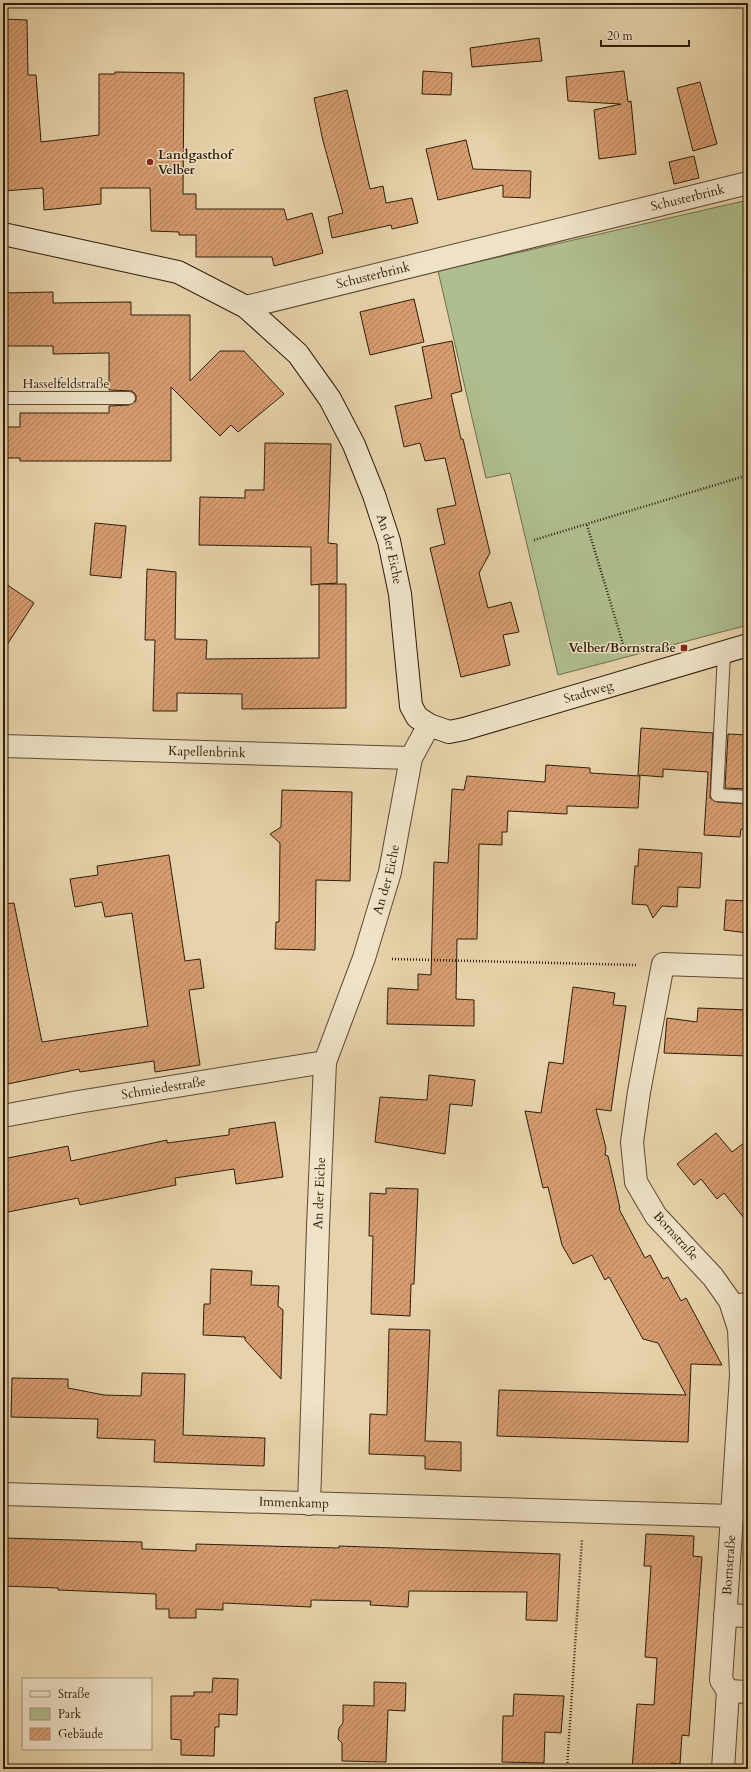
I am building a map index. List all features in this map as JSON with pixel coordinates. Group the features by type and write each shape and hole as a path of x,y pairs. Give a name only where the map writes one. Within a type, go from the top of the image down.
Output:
{"street":[{"name":"Schusterbrink","path":"246,307 748,183"},
{"path":"3,234 178,272 246,307"},
{"name":"An der Eiche","path":"246,307 298,354 330,399 354,445 374,495 392,556 400,594 411,706 417,717 429,725 411,758 390,872 364,958 326,1062 317,1235 309,1504"},
{"name":"Stadtweg","path":"429,725 449,732 464,729 748,645"},
{"name":"Kapellenbrink","path":"3,746 411,758"},
{"path":"663,964 748,967"},
{"name":"Bornstraße","path":"663,964 639,1092 632,1142 636,1182 656,1216 713,1277 739,1300 741,1375 721,1680 738,1691 723,1769"},
{"name":"Schmiedestraße","path":"3,1116 326,1062"},
{"name":"Immenkamp","path":"3,1494 584,1512"},
{"name":"Bornstraße","path":"584,1512 732,1516"},
{"path":"725,1615 748,1616"}],"lane":[{"name":"Hasselfeldstraße","path":"3,398 129,398"},
{"path":"724,653 717,795 748,797"}],"path":[{"path":"534,540 748,475"},
{"path":"587,525 633,679"},
{"path":"364,958 602,964 663,964"},
{"path":"567,1769 584,1512"}],"green space":[{"path":"748,200 748,625 558,675 510,473 486,478 438,271"}],"building":[{"path":"3,19 27,20 28,75 36,75 41,142 99,135 99,74 115,74 115,72 184,73 183,194 196,194 196,209 284,209 287,220 312,213 323,253 274,266 272,257 196,257 196,235 179,235 179,232 151,231 150,188 101,188 101,204 44,210 43,188 3,191"},
{"path":"539,38 542,61 472,67 470,48"},
{"path":"423,71 452,73 451,95 422,94"},
{"path":"624,71 628,102 631,101 636,154 599,159 594,110 621,104 568,101 566,77"},
{"path":"700,82 717,144 693,151 677,88"},
{"path":"347,90 370,189 383,186 386,203 412,198 418,223 392,229 391,225 332,238 328,217 343,213 323,141 314,98"},
{"path":"466,140 473,169 531,171 530,198 503,197 503,185 438,200 426,149"},
{"path":"694,156 699,178 674,184 669,162"},
{"path":"53,292 53,303 131,302 131,315 190,315 190,381 220,351 244,351 284,394 238,432 231,425 220,436 171,387 171,461 20,461 20,458 3,458 3,427 20,427 20,413 109,413 109,406 129,405 136,401 136,395 132,391 109,390 109,353 53,354 53,346 3,346 3,293"},
{"path":"414,299 424,342 370,355 360,312"},
{"path":"452,341 462,391 451,394 490,553 479,573 488,608 511,602 519,632 503,635 510,665 461,677 430,548 445,544 437,509 456,505 445,458 425,461 420,443 404,447 395,406 432,398 422,347"},
{"path":"265,443 331,444 328,543 337,544 337,583 311,585 311,547 199,545 200,497 245,498 245,490 264,490"},
{"path":"95,523 126,526 121,578 90,575"},
{"path":"147,569 176,572 175,639 207,640 206,659 319,658 319,584 346,584 346,708 242,709 242,694 177,693 177,711 153,711 155,640 145,640"},
{"path":"3,582 34,603 3,651"},
{"path":"641,728 713,733 710,798 717,802 748,804 748,829 741,829 740,837 704,835 708,772 663,769 663,777 638,775"},
{"path":"728,734 748,735 748,789 725,788"},
{"path":"546,765 590,768 590,773 640,776 638,808 567,806 567,814 508,811 507,832 502,832 502,845 479,844 477,939 457,939 456,999 474,1000 474,1026 387,1024 388,988 418,990 418,974 431,975 434,862 448,863 452,789 464,790 467,776 545,782"},
{"path":"282,790 352,792 350,881 316,880 315,950 275,949 276,922 279,922 280,843 270,834 281,827"},
{"path":"639,849 702,853 700,888 678,887 677,907 662,906 653,918 647,905 632,904 635,866 638,866"},
{"path":"169,855 185,961 200,959 204,988 189,990 200,1065 155,1072 154,1061 80,1072 79,1069 3,1085 3,904 14,903 42,1042 148,1026 132,913 105,917 102,902 75,907 70,879 98,875 97,866"},
{"path":"726,900 748,901 748,933 724,930"},
{"path":"573,987 615,993 613,1005 626,1006 611,1111 596,1109 606,1148 605,1155 608,1156 619,1209 645,1258 650,1255 663,1279 668,1277 681,1301 686,1298 722,1365 691,1364 688,1442 497,1436 499,1390 686,1395 658,1343 643,1339 609,1277 605,1280 592,1255 573,1264 562,1245 548,1187 543,1188 525,1111 541,1113 549,1062 563,1064"},
{"path":"698,1008 748,1010 748,1056 664,1053 667,1018 697,1022"},
{"path":"429,1075 475,1080 472,1106 450,1104 445,1154 375,1142 380,1097 427,1100"},
{"path":"275,1122 283,1177 236,1184 234,1169 175,1178 176,1185 80,1205 78,1198 3,1213 3,1159 68,1146 71,1161 167,1140 167,1143 229,1135 229,1129"},
{"path":"716,1133 732,1152 748,1140 748,1223 724,1193 717,1199 701,1179 694,1185 677,1164"},
{"path":"386,1188 418,1189 414,1284 411,1284 410,1316 371,1314 373,1236 369,1236 370,1193 386,1194"},
{"path":"211,1269 252,1271 251,1285 279,1286 278,1306 283,1310 281,1379 245,1340 245,1337 203,1335 204,1304 210,1304"},
{"path":"389,1329 430,1330 425,1441 461,1442 461,1471 425,1469 425,1456 369,1454 370,1414 387,1415"},
{"path":"142,1373 185,1374 183,1435 265,1438 264,1466 154,1462 155,1440 97,1438 98,1419 11,1417 12,1378 68,1379 68,1388 104,1395 141,1396"},
{"path":"646,1534 694,1536 693,1556 702,1557 689,1736 682,1735 680,1764 671,1763 671,1769 632,1769 637,1704 654,1705 657,1658 645,1657 651,1566 644,1566"},
{"path":"3,1538 142,1542 142,1549 196,1551 196,1544 339,1548 339,1546 560,1554 557,1621 526,1620 527,1592 409,1591 408,1607 370,1605 371,1601 311,1600 311,1607 223,1603 223,1610 196,1609 196,1618 169,1618 169,1609 156,1609 156,1594 3,1586"},
{"path":"213,1678 238,1679 237,1715 219,1714 219,1727 215,1727 214,1756 181,1755 181,1740 171,1739 171,1696 194,1696 194,1692 212,1692"},
{"path":"374,1682 406,1683 405,1711 388,1710 386,1762 342,1761 342,1743 338,1739 339,1728 343,1723 343,1705 374,1706"},
{"path":"514,1694 564,1696 561,1733 545,1732 544,1763 502,1762 503,1716 513,1716"}],"place":[{"name":"Landgasthof Velber","path":"150,162"},
{"name":"Velber/Bornstraße","path":"684,648"}]}
